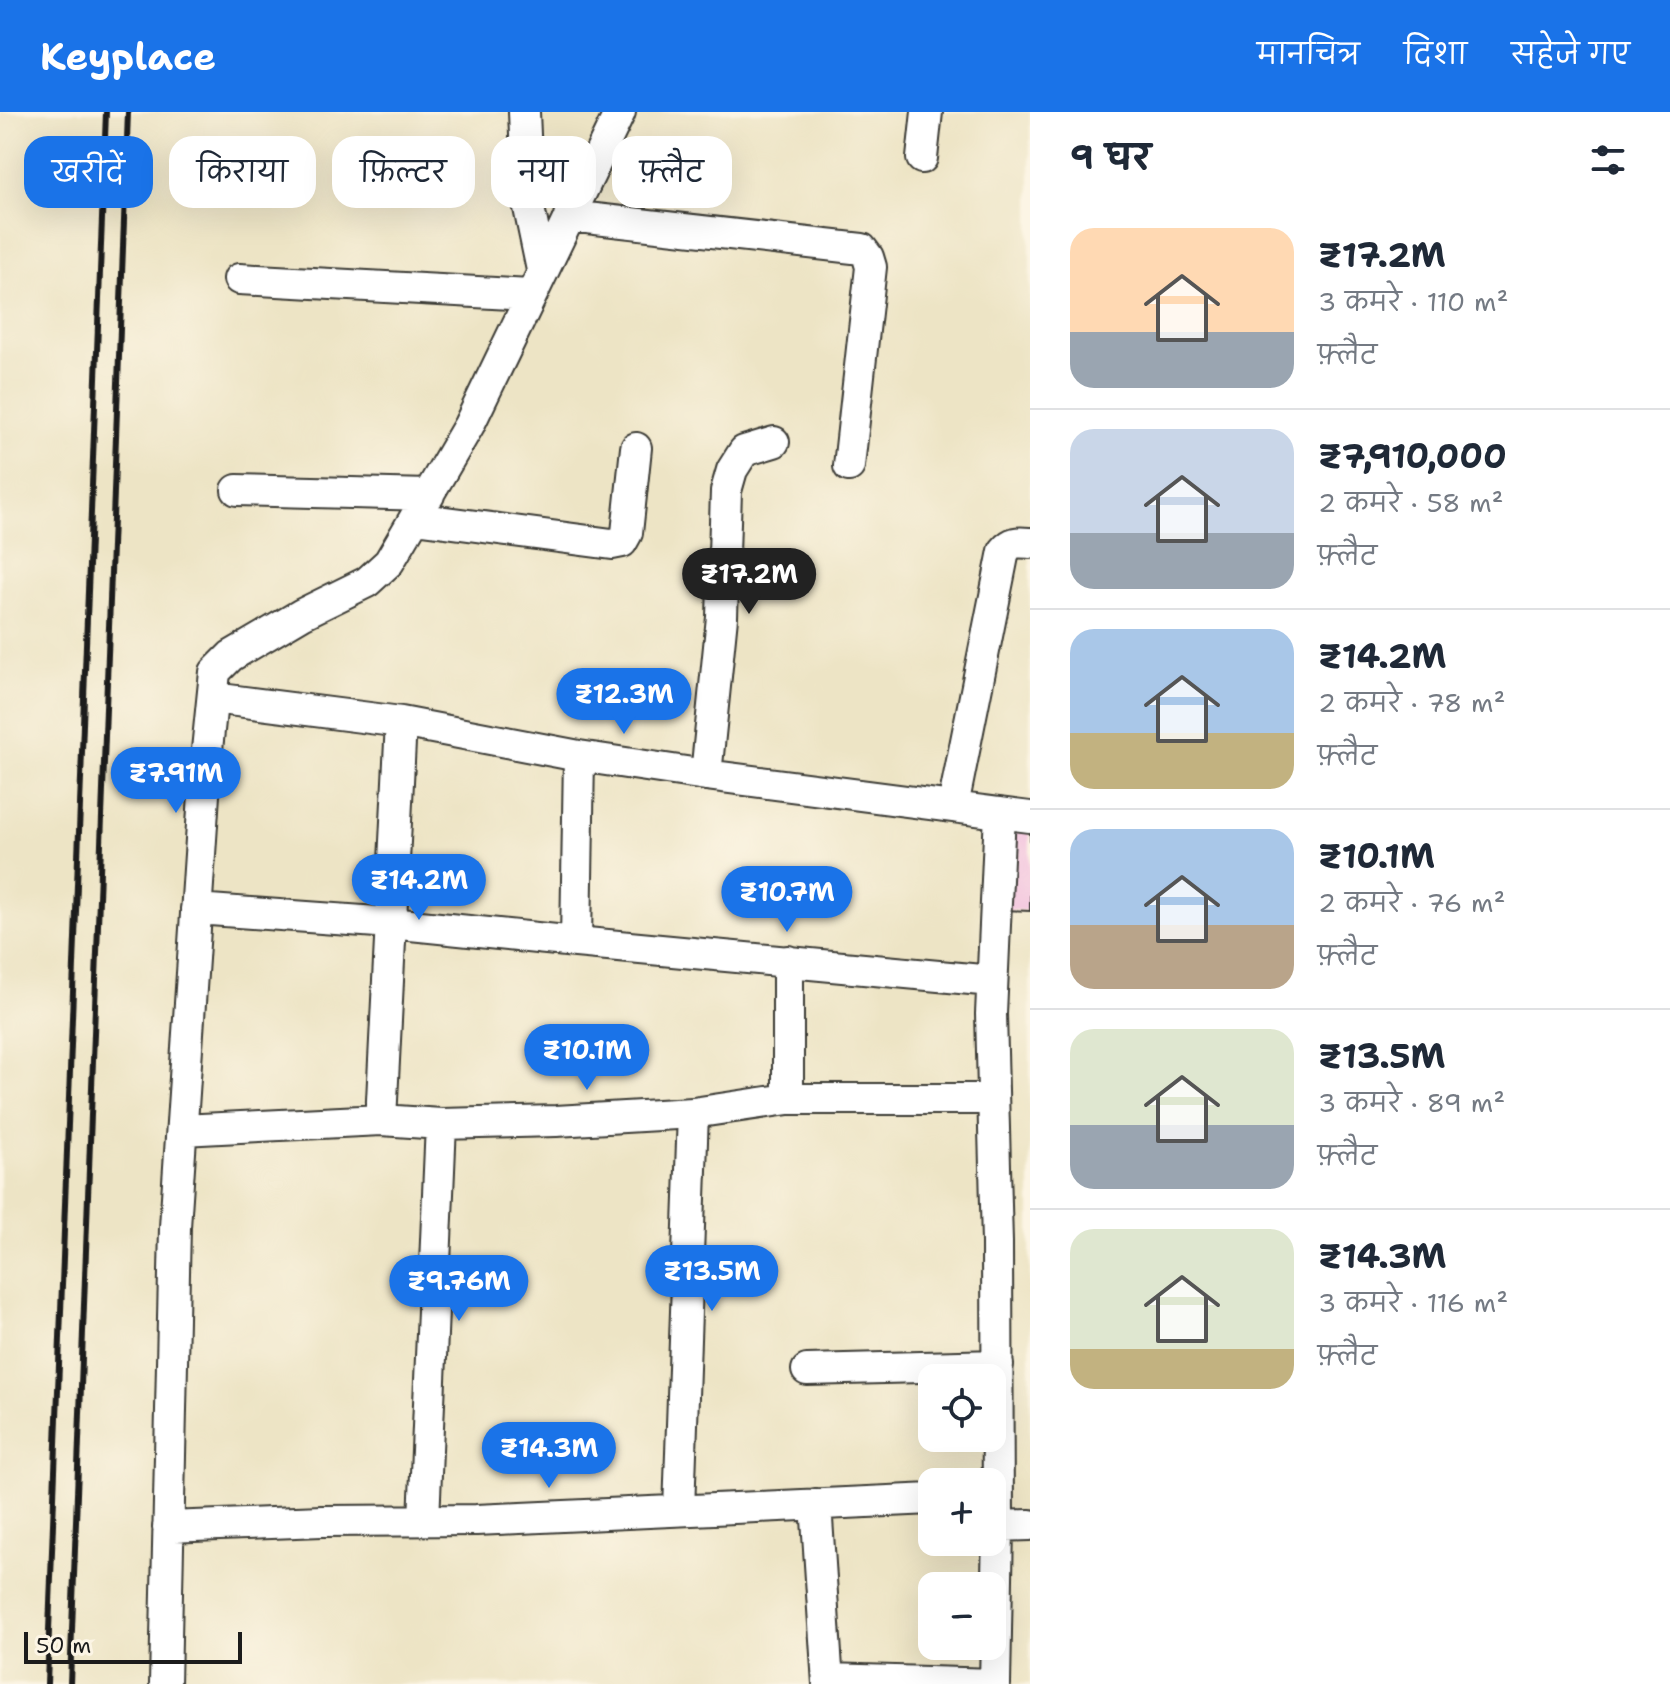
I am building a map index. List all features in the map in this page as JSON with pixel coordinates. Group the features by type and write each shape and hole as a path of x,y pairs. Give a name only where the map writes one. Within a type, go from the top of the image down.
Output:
{"street":[{"path":"524,112 528,203 536,282"},
{"path":"165,1684 175,1227 215,672 231,656 302,614 367,582 389,562 469,425 620,112"},
{"path":"922,158 927,112"},
{"path":"569,216 862,249 871,267 849,466"},
{"path":"239,279 536,282"},
{"path":"706,775 722,617 726,491 732,470 744,451 774,442"},
{"path":"237,490 422,506 612,544 622,542 627,533 636,448"},
{"path":"953,806 1004,551 1016,541 1030,543"},
{"path":"213,698 401,722 579,756 706,775 1030,817"},
{"path":"381,1120 401,722"},
{"path":"576,942 579,756"},
{"path":"998,1364 992,981 1000,813"},
{"path":"196,909 391,923 992,981"},
{"path":"788,961 788,1099"},
{"path":"182,1130 381,1120 441,1124 556,1121 693,1113 788,1099 993,1099"},
{"path":"679,1510 693,1113"},
{"path":"424,1520 441,1124"},
{"path":"807,1370 918,1367"},
{"path":"168,1527 918,1500"},
{"path":"816,1504 828,1682 995,1684 996,1556"},
{"path":"1006,1512 1030,1525"}],"building":[{"path":"1005,828 1030,831 1030,911 1004,910"}],"railway":[{"path":"47,1684 106,112"},
{"path":"70,1684 128,112"}]}
